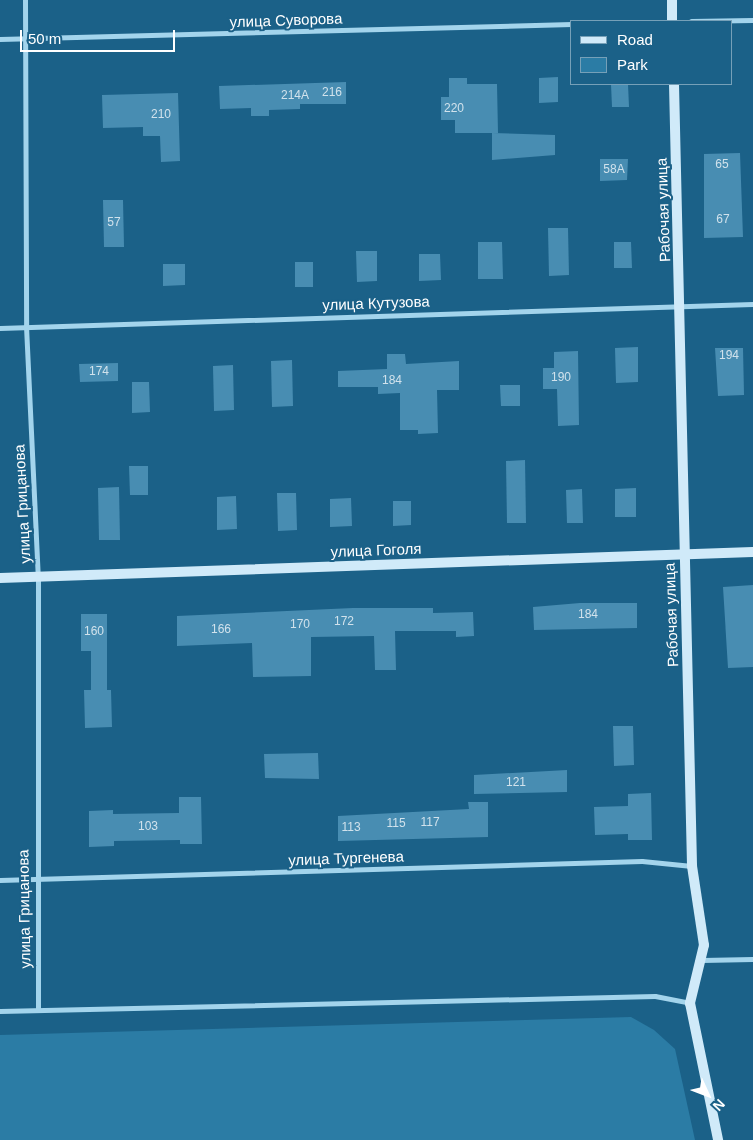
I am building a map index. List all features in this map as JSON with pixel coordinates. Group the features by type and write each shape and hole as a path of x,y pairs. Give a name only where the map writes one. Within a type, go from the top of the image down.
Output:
{"street":[{"name":"улица Грицанова","path":"25,0 26,326 38,577 36,880 38,1008"},
{"path":"672,0 672,20"},
{"path":"733,20 753,20"},
{"name":"улица Суворова","path":"0,39 570,24"},
{"name":"Рабочая улица","path":"674,85 681,305 684,554 692,866 704,945 702,960 690,1003 718,1140"},
{"name":"улица Кутузова","path":"0,328 753,304"},
{"name":"улица Гоголя","path":"0,578 753,552"},
{"name":"улица Тургенева","path":"0,880 642,861 692,866"},
{"path":"702,960 753,959"},
{"path":"0,1011 38,1008 655,996 690,1003"}],"green space":[{"path":"631,1017 654,1030 675,1049 695,1140 0,1140 0,1035"}],"building":[{"path":"558,77 558,102 539,103 539,78"},
{"path":"449,78 467,78 467,84 497,84 498,133 455,133 455,120 441,120 441,97 449,97"},
{"path":"346,82 346,104 300,104 300,109 269,110 269,116 251,116 251,108 220,109 219,86"},
{"path":"611,85 628,85 629,107 612,107"},
{"path":"178,93 180,161 161,162 160,136 143,136 143,127 103,128 102,95"},
{"path":"492,133 555,135 555,155 492,160"},
{"path":"740,153 743,237 704,238 704,154"},
{"path":"600,159 628,159 627,180 600,181"},
{"path":"103,200 123,200 124,247 104,247"},
{"path":"548,228 568,228 569,275 549,276"},
{"path":"478,242 502,242 503,279 478,279"},
{"path":"614,242 631,242 632,268 614,268"},
{"path":"356,251 377,251 377,281 357,282"},
{"path":"419,254 440,254 441,280 419,281"},
{"path":"295,262 313,262 313,287 295,287"},
{"path":"163,264 185,264 185,285 163,286"},
{"path":"638,347 638,382 616,383 615,348"},
{"path":"715,348 743,348 744,395 718,396"},
{"path":"578,351 579,425 558,426 557,389 543,389 543,368 554,368 554,352"},
{"path":"387,354 405,354 406,364 459,361 459,390 437,390 438,433 418,434 418,430 400,430 400,393 378,394 378,387 338,387 338,371 387,369"},
{"path":"292,360 293,406 272,407 271,361"},
{"path":"118,363 118,381 80,382 79,364"},
{"path":"233,365 234,410 214,411 213,366"},
{"path":"132,382 149,382 150,412 132,413"},
{"path":"500,385 520,385 520,406 501,406"},
{"path":"525,460 526,523 507,523 506,461"},
{"path":"129,466 148,466 148,495 130,495"},
{"path":"119,487 120,540 99,540 98,488"},
{"path":"636,488 636,517 615,517 615,489"},
{"path":"582,489 583,523 567,523 566,490"},
{"path":"277,493 296,493 297,530 278,531"},
{"path":"236,496 237,529 217,530 217,497"},
{"path":"351,498 352,526 330,527 330,499"},
{"path":"393,501 411,501 411,525 393,526"},
{"path":"753,585 753,667 728,668 723,587"},
{"path":"580,603 637,603 637,628 534,630 533,607"},
{"path":"353,608 433,608 433,613 473,612 474,636 456,637 456,631 395,631 396,670 375,670 374,636 311,637 311,676 253,677 252,643 177,646 177,616"},
{"path":"81,614 107,614 107,690 111,690 112,727 85,728 84,690 91,690 91,651 81,651"},
{"path":"613,726 633,726 634,765 614,766"},
{"path":"318,753 319,779 265,778 264,754"},
{"path":"567,770 567,792 474,794 474,775"},
{"path":"651,793 652,840 628,840 628,834 595,835 594,807 628,806 628,794"},
{"path":"179,797 201,797 202,844 180,844 180,840 114,841 114,846 89,847 89,811 113,810 113,814 179,813"},
{"path":"468,802 488,802 488,837 338,841 338,816 469,809"}]}
